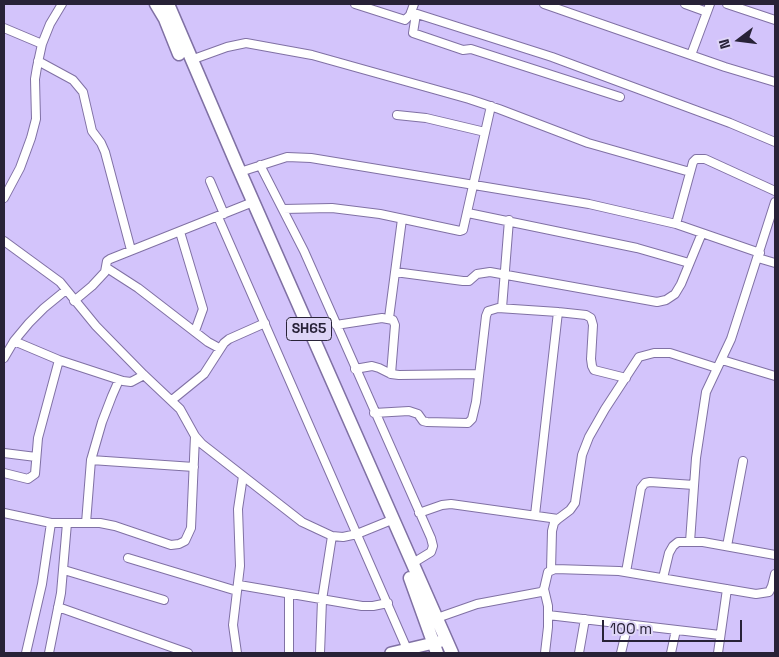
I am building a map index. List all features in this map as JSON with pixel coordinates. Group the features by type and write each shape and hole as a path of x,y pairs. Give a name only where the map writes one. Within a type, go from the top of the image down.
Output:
{"main road":[{"name":"SH65","path":"146,4 156,4 164,19 250,204 390,521 436,648"},
{"name":"SH65","path":"168,4 240,172 250,204"},
{"name":"SH65","path":"390,521 413,563 452,653"}],"street":[{"path":"4,198 25,156 36,119 35,79 42,44 62,4"},
{"path":"355,4 402,20 408,19 413,13"},
{"path":"414,4 413,33 463,50 471,49 620,97"},
{"path":"544,4 775,82"},
{"path":"685,4 707,12"},
{"path":"691,55 710,4"},
{"path":"727,4 775,20"},
{"path":"413,13 552,57 730,123 775,142"},
{"path":"4,28 42,44"},
{"path":"191,60 238,44 256,44 312,56 491,106 588,143 690,172"},
{"path":"38,61 73,80 83,92 92,131 101,142 105,152 131,250"},
{"path":"283,209 332,208 402,218 460,231 463,230 491,106"},
{"path":"397,115 426,118 485,132"},
{"path":"240,172 279,159 296,156 589,204 676,224 759,255 775,263"},
{"path":"676,224 693,162 696,159 705,159 775,191"},
{"path":"260,165 304,251 433,546 431,552 413,563"},
{"path":"210,181 221,216 264,323 407,649"},
{"path":"690,542 694,485 704,400 731,339 773,218 775,202"},
{"path":"74,301 92,286 107,268 107,261 110,259 250,204"},
{"path":"468,212 637,248 689,263"},
{"path":"389,318 402,218"},
{"path":"502,308 509,220"},
{"path":"180,232 203,309 195,332"},
{"path":"395,272 463,281 468,281 483,272 505,274 657,302 666,300 675,294 702,233"},
{"path":"4,241 53,275 96,326 144,376 172,400 180,409 195,436 216,456 302,522 332,536 343,537 357,534 390,521"},
{"path":"107,268 138,288 219,348"},
{"path":"4,358 14,341 44,308 66,290"},
{"path":"374,413 409,411 414,412 423,421 427,422 468,423 474,413 486,316 488,311 492,309 502,308 586,315 591,318 594,324 592,366 594,370 626,378"},
{"path":"534,515 551,388 558,312"},
{"path":"336,324 389,318"},
{"path":"389,318 395,325 391,374"},
{"path":"172,400 204,374 219,348 229,339 264,323"},
{"path":"14,341 59,360 120,380 131,382 144,376"},
{"path":"545,653 548,615 544,589 547,574 551,570 552,531 558,519 570,510 575,503 582,455 589,437 605,409 639,357 654,352 670,353 717,368"},
{"path":"4,473 31,478 35,474 38,438 59,360"},
{"path":"722,360 775,376"},
{"path":"355,369 372,366 391,374 479,374"},
{"path":"86,523 91,460 102,422 120,380"},
{"path":"4,513 51,523 86,523 115,526 171,545 178,544 185,541 190,528 195,436"},
{"path":"4,453 36,457"},
{"path":"91,460 194,467"},
{"path":"727,546 743,461"},
{"path":"237,653 233,625 238,588 238,509 243,476"},
{"path":"626,572 640,488 650,482 694,485"},
{"path":"419,513 451,504 558,519"},
{"path":"26,653 42,584 51,523"},
{"path":"49,653 64,570 67,523"},
{"path":"320,653 322,600 332,536"},
{"path":"663,578 669,552 678,542 727,546 775,555"},
{"path":"128,558 238,588 362,606 388,603"},
{"path":"64,570 164,600"},
{"path":"551,570 626,572 762,594 768,592 772,586 775,574"},
{"path":"437,618 477,604 536,594 544,589"},
{"path":"718,653 727,589"},
{"path":"289,594 289,653"},
{"path":"58,607 188,653"},
{"path":"548,615 720,635"},
{"path":"579,653 585,619"},
{"path":"621,653 628,624"},
{"path":"671,653 676,630"},
{"path":"391,653 407,649 436,648 447,640"}]}
